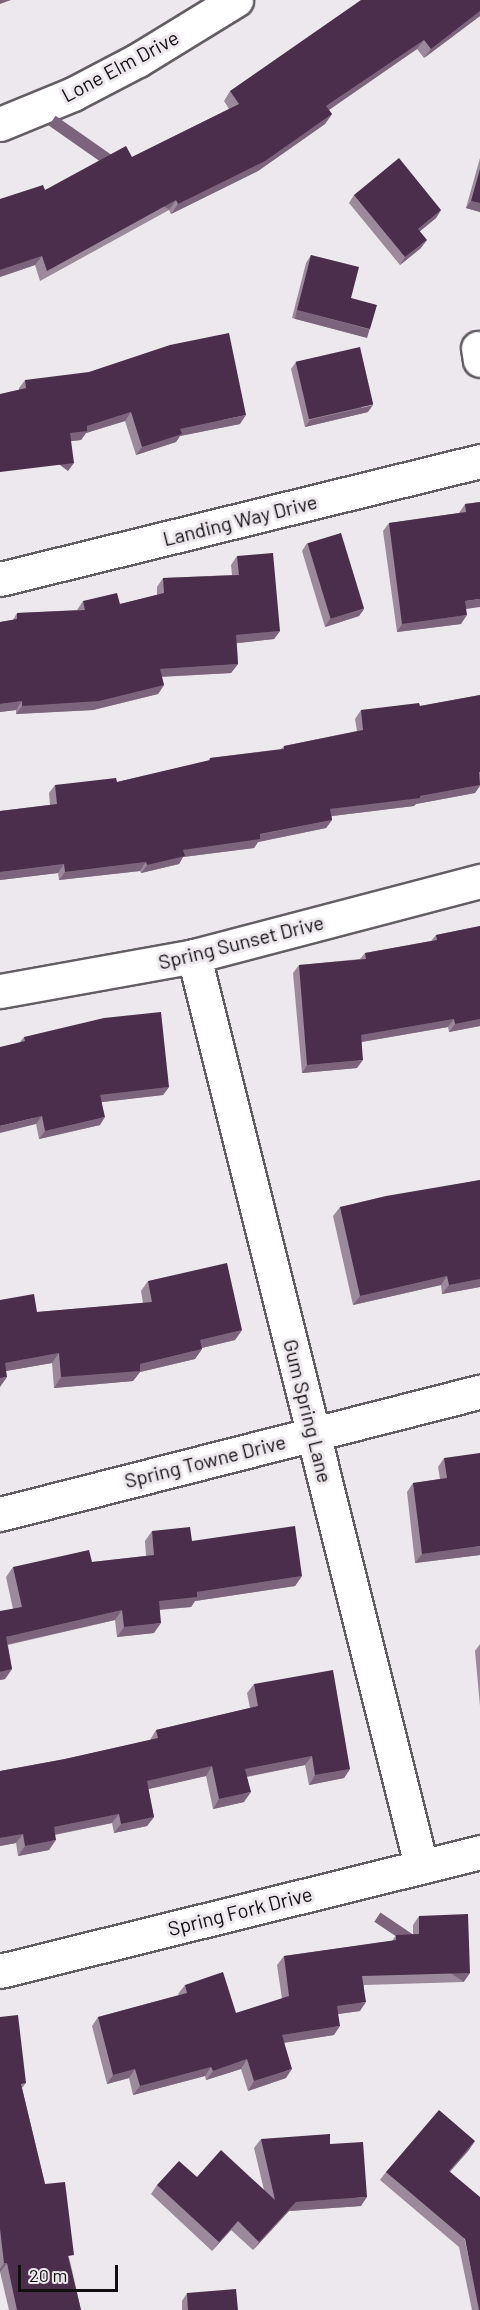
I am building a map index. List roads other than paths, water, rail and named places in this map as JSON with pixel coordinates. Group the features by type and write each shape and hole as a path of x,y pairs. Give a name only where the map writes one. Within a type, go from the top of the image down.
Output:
{"street":[{"name":"Lone Elm Drive","path":"0,124 73,94 138,60 236,0"},
{"name":"Landing Way Drive","path":"0,579 480,461"},
{"name":"Spring Sunset Drive","path":"0,991 194,956 480,881"},
{"name":"Gum Spring Lane","path":"194,956 421,1866"},
{"name":"Spring Towne Drive","path":"0,1514 480,1392"},
{"name":"Spring Fork Drive","path":"0,1971 480,1852"}]}
